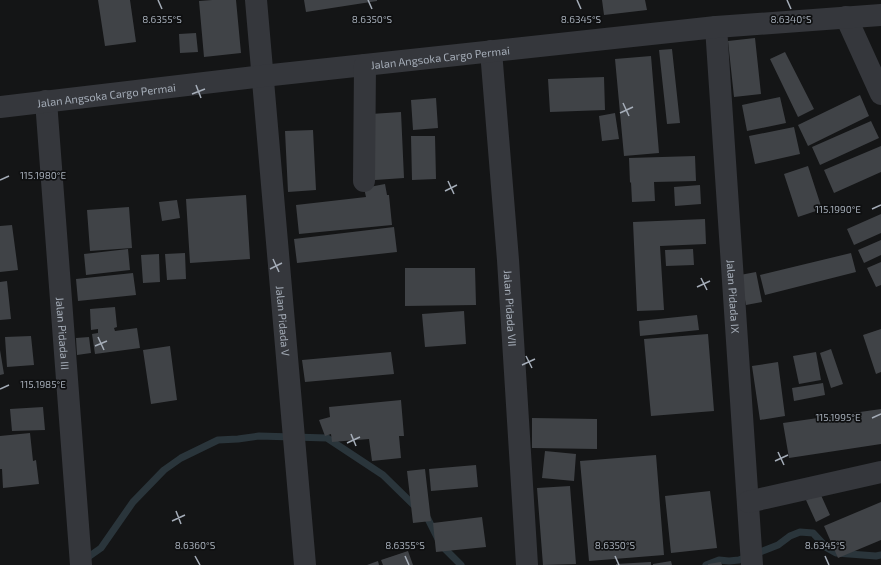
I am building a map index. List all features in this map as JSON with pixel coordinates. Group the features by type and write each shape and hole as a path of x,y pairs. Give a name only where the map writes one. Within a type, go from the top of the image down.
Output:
{"street":[{"name":"Jalan Pidada V","path":"256,0 305,565"},
{"name":"Jalan Angsoka Cargo Permai","path":"0,107 263,76 716,27 881,15"},
{"path":"846,17 881,94"},
{"name":"Jalan Pidada IX","path":"716,27 752,565"},
{"name":"Jalan Pidada VII","path":"491,51 508,260 527,565"},
{"path":"364,181 366,65"},
{"name":"Jalan Pidada III","path":"46,101 81,565"},
{"path":"748,502 881,472"}],"building":[{"path":"98,0 130,0 136,42 105,46"},
{"path":"236,0 241,53 204,57 199,1"},
{"path":"304,0 377,0 377,1 306,12"},
{"path":"602,0 645,0 647,10 604,15"},
{"path":"196,33 198,52 180,53 179,34"},
{"path":"755,38 761,94 734,97 728,41"},
{"path":"672,49 680,123 667,124 659,50"},
{"path":"785,52 814,109 798,117 770,59"},
{"path":"651,56 659,153 624,156 615,59"},
{"path":"604,77 605,110 550,112 548,79"},
{"path":"860,95 869,116 808,146 798,125"},
{"path":"780,97 786,123 747,131 742,105"},
{"path":"436,98 438,128 413,130 411,100"},
{"path":"401,112 404,178 375,180 371,114"},
{"path":"615,113 619,139 602,141 599,116"},
{"path":"871,121 879,138 820,165 812,147"},
{"path":"794,127 800,154 755,164 749,136"},
{"path":"313,130 316,190 288,192 285,131"},
{"path":"411,136 435,136 436,179 412,180"},
{"path":"881,146 881,172 834,193 824,170"},
{"path":"695,156 696,181 654,182 655,201 632,202 629,158"},
{"path":"808,166 822,209 798,217 784,174"},
{"path":"385,184 387,195 389,195 392,225 299,234 296,205 366,197 364,188"},
{"path":"700,185 701,204 675,206 674,187"},
{"path":"246,195 250,259 190,263 186,199"},
{"path":"177,200 180,218 162,221 159,202"},
{"path":"129,207 132,248 90,251 87,210"},
{"path":"881,214 881,233 854,245 847,229"},
{"path":"705,219 706,244 660,246 664,310 637,311 633,222"},
{"path":"12,225 18,270 0,272 0,226"},
{"path":"394,227 397,252 297,263 294,239"},
{"path":"881,240 881,255 864,263 858,250"},
{"path":"128,249 130,270 86,275 84,254"},
{"path":"693,249 694,265 666,266 665,250"},
{"path":"185,253 186,279 167,280 165,254"},
{"path":"851,253 856,272 765,295 760,275"},
{"path":"159,254 160,282 143,283 141,255"},
{"path":"881,262 881,285 876,287 867,268"},
{"path":"405,268 475,268 476,305 405,306"},
{"path":"756,272 762,302 746,305 740,275"},
{"path":"133,273 136,295 78,301 76,279"},
{"path":"7,281 11,319 0,320 0,282"},
{"path":"115,307 117,327 114,328 115,331 137,328 140,348 95,354 92,334 98,333 98,329 91,330 90,309"},
{"path":"464,311 466,344 425,347 422,314"},
{"path":"697,315 699,330 640,336 639,321"},
{"path":"881,329 881,372 876,374 863,335"},
{"path":"708,334 714,411 651,416 644,339"},
{"path":"31,336 34,365 7,367 5,337"},
{"path":"89,337 91,353 77,355 76,338"},
{"path":"170,346 177,400 151,404 143,350"},
{"path":"831,349 843,384 831,388 820,353"},
{"path":"0,350 4,374 0,375"},
{"path":"391,352 394,374 305,382 302,360"},
{"path":"816,352 821,380 799,384 793,356"},
{"path":"778,362 785,416 760,420 752,366"},
{"path":"823,383 825,395 794,401 792,388"},
{"path":"401,400 404,436 399,436 401,458 372,461 369,439 332,442 331,434 325,436 319,420 330,417 329,407"},
{"path":"43,407 45,430 12,431 10,409"},
{"path":"881,409 881,444 789,458 783,423"},
{"path":"532,418 597,419 597,449 532,448"},
{"path":"30,433 33,461 36,460 39,484 3,488 2,469 0,469 0,436"},
{"path":"545,451 576,454 574,481 542,478"},
{"path":"656,455 664,555 589,561 580,461"},
{"path":"476,465 478,487 431,491 429,469"},
{"path":"425,469 431,521 413,523 407,471"},
{"path":"570,486 576,564 543,565 537,488"},
{"path":"710,491 717,548 671,553 665,496"},
{"path":"820,493 830,515 816,522 806,500"},
{"path":"881,502 881,540 838,558 824,526"},
{"path":"482,517 486,547 436,552 433,523"},
{"path":"408,551 413,565 383,565 381,560"},
{"path":"378,561 379,565 367,565"},
{"path":"671,561 672,565 653,565 653,564"},
{"path":"651,562 651,565 616,565 616,564"},
{"path":"721,562 722,565 708,565 708,564"}],"waterway":[{"path":"84,560 101,548 133,502 164,470 181,458 218,440 259,436 327,438 383,475 428,519 444,548 461,565"},
{"path":"706,565 719,560 739,560 778,545 790,536 800,532 813,533 827,548 836,553 876,556 881,555"}]}
